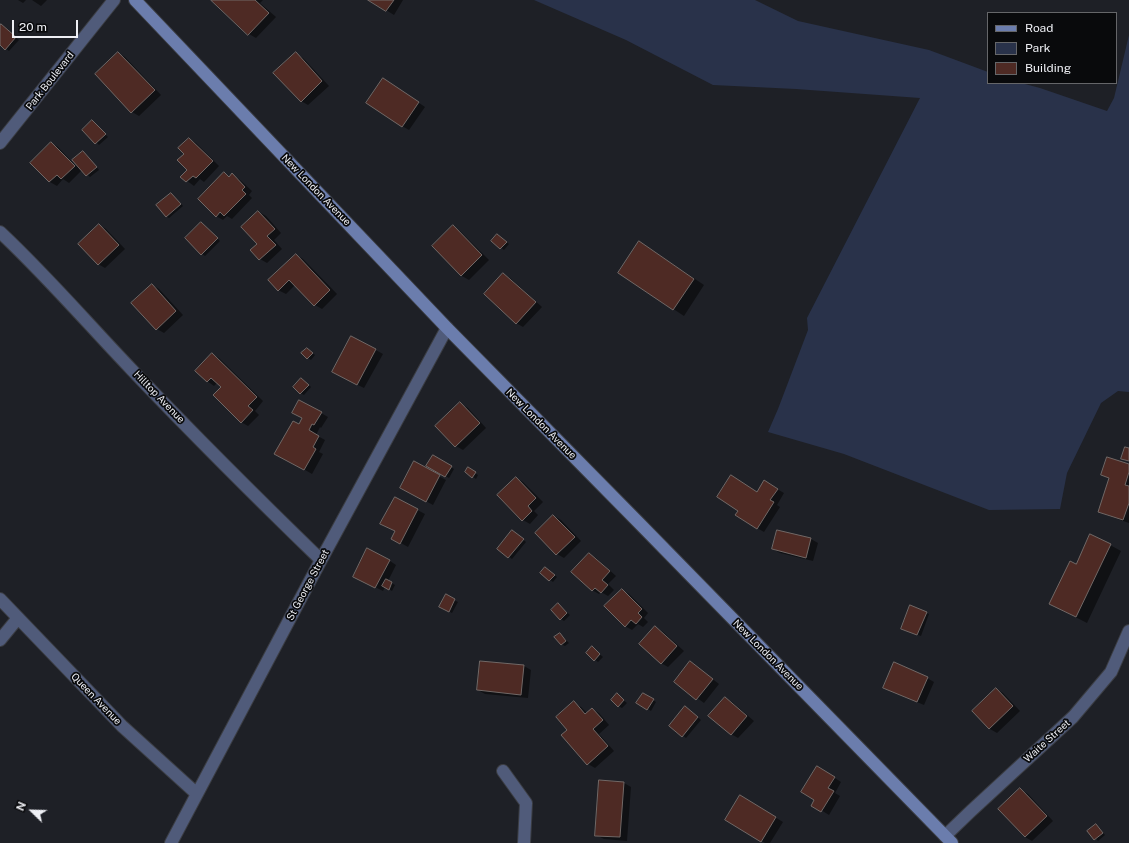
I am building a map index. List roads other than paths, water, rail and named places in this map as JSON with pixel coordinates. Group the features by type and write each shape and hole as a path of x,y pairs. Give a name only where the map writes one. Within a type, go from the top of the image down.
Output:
{"main road":[{"name":"New London Avenue","path":"141,2 447,328 948,840"}],"street":[{"name":"Park Boulevard","path":"0,143 114,0"},
{"name":"Hilltop Avenue","path":"0,232 31,261 132,370 224,465 321,560"},
{"name":"St George Street","path":"171,843 321,560 447,328"},
{"name":"Queen Avenue","path":"0,599 122,726 197,794"},
{"path":"0,640 18,618"},
{"name":"Waite Street","path":"948,840 971,811 1073,717 1111,672 1129,631"},
{"path":"503,771 526,803 524,843"}]}
